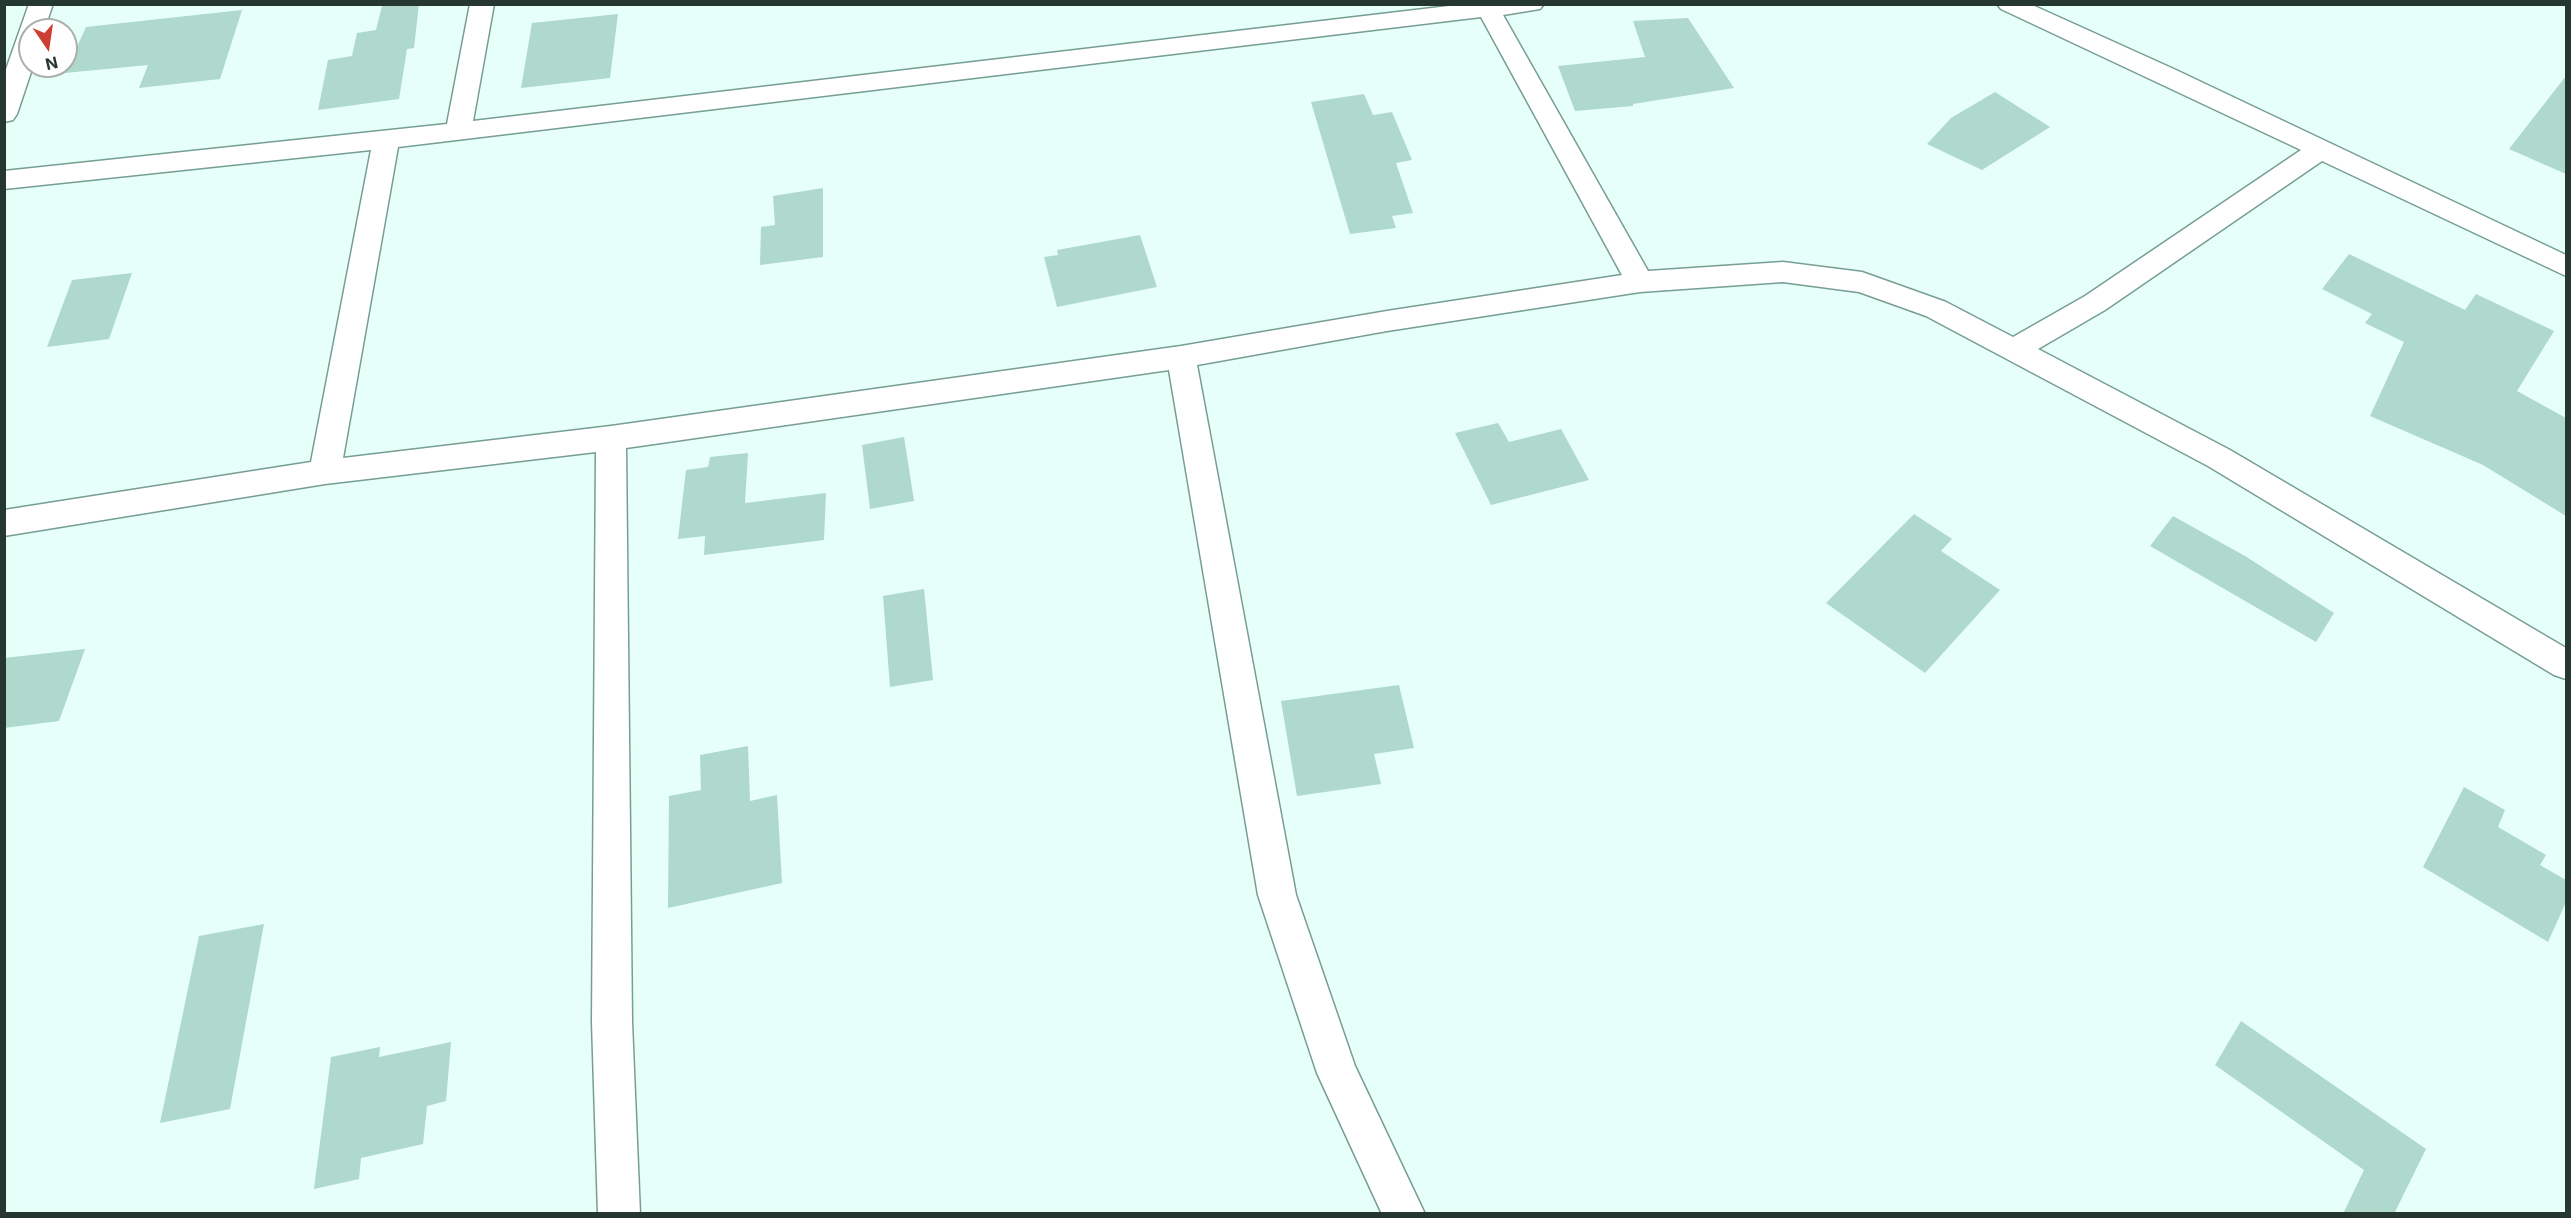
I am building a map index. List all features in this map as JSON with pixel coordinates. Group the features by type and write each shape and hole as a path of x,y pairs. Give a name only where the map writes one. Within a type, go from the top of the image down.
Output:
{"street":[{"path":"459,130 482,4"},
{"path":"4,180 387,140 1532,4"},
{"path":"2009,4 2167,76 2566,266"},
{"path":"1488,9 1640,282"},
{"path":"4,114 18,73"},
{"path":"324,472 387,140"},
{"path":"2013,350 2096,303 2321,149"},
{"path":"4,523 324,472 611,438 1181,357 1387,321 1640,282 1783,272 1862,282 1936,309 2219,458 2566,665"},
{"path":"1181,357 1277,895 1338,1073 1404,1214"},
{"path":"611,438 614,711 612,1022 619,1214"}],"building":[{"path":"419,4 414,48 407,49 399,99 318,110 328,60 352,56 357,33 376,30 382,6"},
{"path":"242,10 220,79 139,88 148,65 78,72 78,45 86,27"},
{"path":"618,14 610,78 521,88 532,23"},
{"path":"1688,18 1734,88 1633,104 1633,106 1575,111 1558,66 1645,57 1633,21"},
{"path":"2566,76 2566,174 2509,149"},
{"path":"1995,92 2050,127 1982,170 1927,144 1951,118"},
{"path":"1364,94 1373,115 1392,112 1412,160 1396,163 1413,213 1392,216 1396,228 1350,234 1311,102"},
{"path":"823,188 823,257 760,265 761,227 775,225 773,196"},
{"path":"1140,235 1157,287 1057,307 1044,257 1058,255 1057,250"},
{"path":"2349,254 2465,310 2476,294 2554,331 2517,391 2566,418 2566,516 2483,465 2370,416 2404,342 2365,323 2372,314 2322,289"},
{"path":"132,273 109,339 47,347 72,280"},
{"path":"1498,423 1509,442 1561,429 1589,480 1491,505 1455,433"},
{"path":"904,437 914,501 870,509 862,445"},
{"path":"748,453 745,503 826,493 824,540 704,555 705,536 678,539 686,470 708,467 710,457"},
{"path":"1914,514 1952,539 1941,551 2000,590 1925,673 1826,603"},
{"path":"2173,516 2245,556 2334,613 2316,642 2150,546"},
{"path":"924,589 933,680 890,687 883,596"},
{"path":"85,649 59,721 4,728 4,658"},
{"path":"1399,685 1414,748 1374,754 1381,784 1297,796 1281,701"},
{"path":"748,746 750,801 777,795 782,883 668,908 669,796 701,790 700,755"},
{"path":"2464,787 2505,810 2498,827 2546,855 2540,865 2566,880 2566,902 2548,942 2423,867"},
{"path":"264,924 230,1109 160,1123 199,936"},
{"path":"2241,1021 2426,1149 2394,1214 2343,1214 2364,1170 2215,1065"},
{"path":"451,1042 446,1101 427,1106 423,1144 361,1158 359,1179 314,1189 331,1057 380,1047 379,1057"}]}
